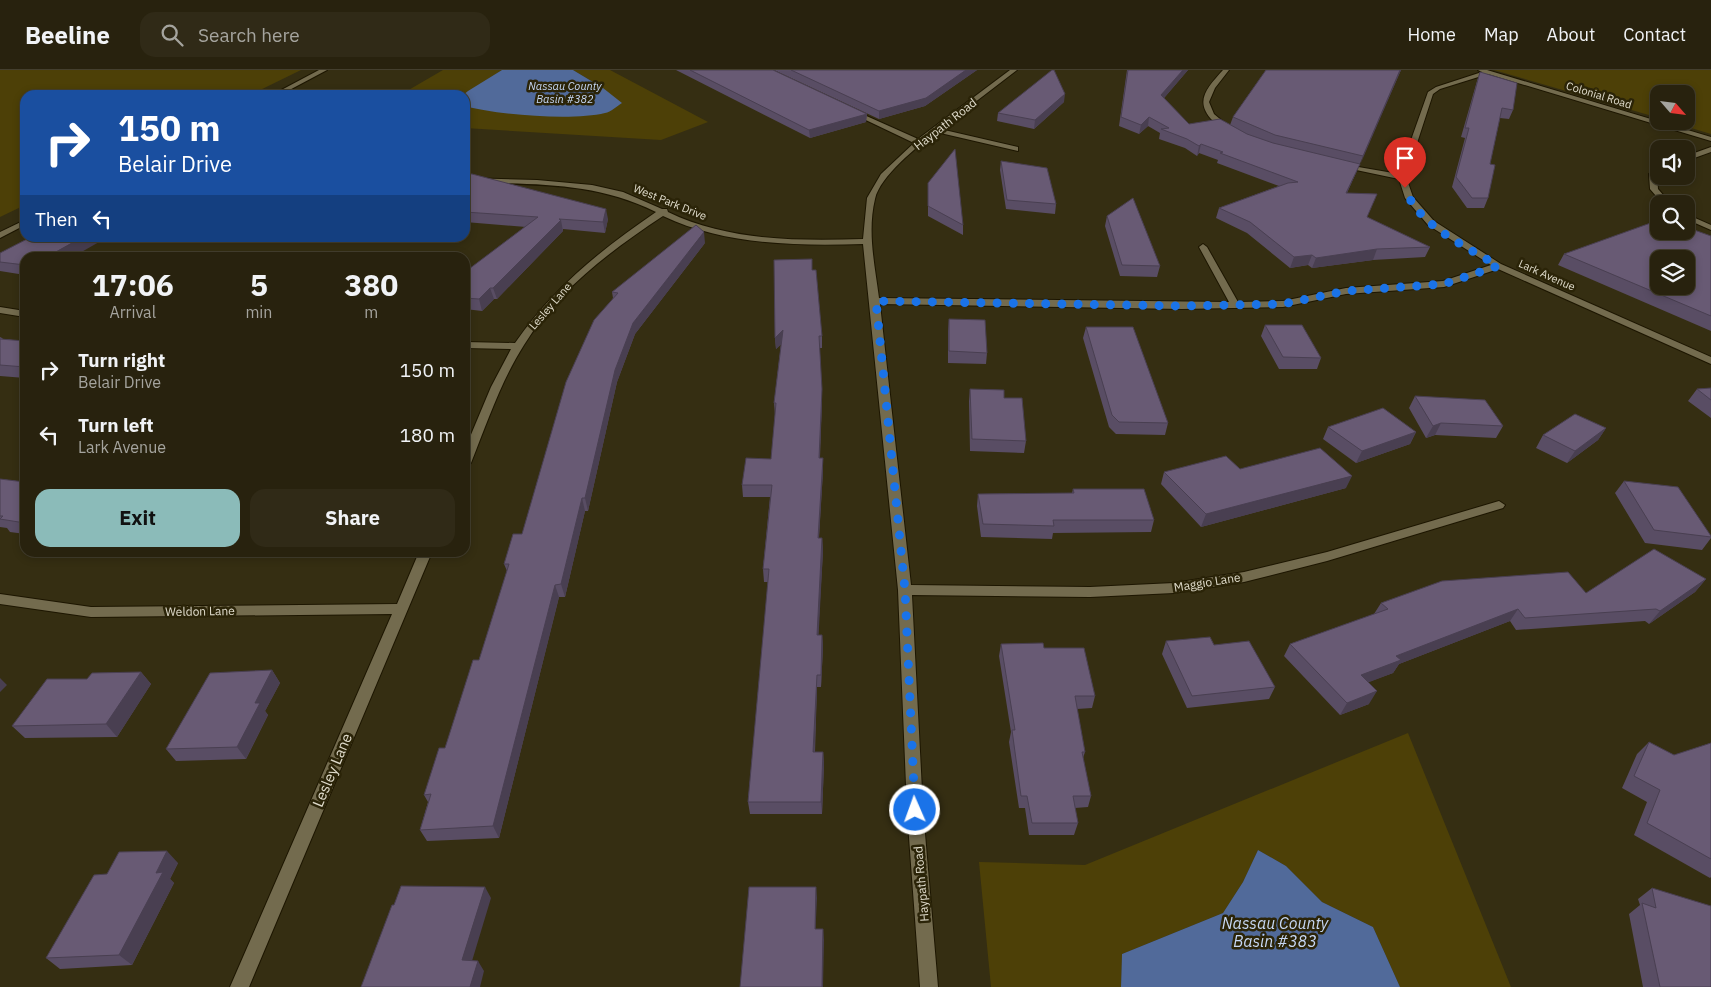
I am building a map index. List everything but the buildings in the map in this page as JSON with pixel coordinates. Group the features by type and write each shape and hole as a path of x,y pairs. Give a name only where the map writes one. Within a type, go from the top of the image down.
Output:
{"street":[{"path":"285,90 324,70"},
{"name":"Haypath Road","path":"929,987 915,810 905,590 876,301 866,241 871,198 884,176 919,142 1014,70"},
{"path":"1226,70 1207,93 1205,104 1211,115 1236,133"},
{"path":"1337,165 1402,177 1430,93 1438,88 1485,71"},
{"name":"Colonial Road","path":"1485,71 1711,139"},
{"path":"841,106 880,126 919,142"},
{"path":"936,130 1015,148"},
{"path":"1695,156 1711,150"},
{"name":"Lark Avenue","path":"1402,177 1409,198 1431,223 1498,266 1711,361"},
{"name":"West Park Drive","path":"470,180 578,186 608,191 632,197 694,226 745,237 808,243 866,241"},
{"name":"Lesley Lane","path":"470,451 506,368 518,346 538,317 576,276 618,242 664,211"},
{"path":"1695,220 1711,228"},
{"path":"0,235 20,225"},
{"path":"1203,247 1235,306"},
{"path":"876,301 1235,306 1283,304 1346,291 1444,284 1498,266"},
{"path":"0,310 20,313"},
{"path":"470,345 518,346"},
{"name":"Maggio Lane","path":"905,590 1090,592 1174,588 1244,577 1327,556 1499,505"},
{"name":"Lesley Lane","path":"239,987 424,557"},
{"name":"Weldon Lane","path":"0,599 91,612 401,609"}],"shaded area":[{"path":"0,70 301,70 260,90 20,90 20,207 0,217"},
{"path":"443,70 502,70 470,91 409,90"},
{"path":"573,70 610,70 708,122 661,140 470,128 470,107 520,114 603,88"},
{"path":"1494,70 1711,70 1711,134 1695,129 1695,85 1650,85 1650,115"},
{"path":"1408,733 1511,987 1400,987 1373,927 1322,902 1286,866 1258,850 1243,882 1223,913 1122,954 1121,987 991,987 979,862 1085,865"}],"water":[{"name":"Nassau County Basin #382","path":"502,70 573,70 603,88 622,103 607,112 591,115 574,117 535,116 470,107 470,90"},
{"name":"Nassau County Basin #383","path":"1258,850 1286,866 1322,902 1373,927 1400,987 1121,987 1122,954 1223,913 1243,882"}],"route":[{"path":"915,810 905,590 876,301 1182,306 1283,304 1346,291 1444,284 1498,266 1431,223 1409,198 1405,188"}]}
